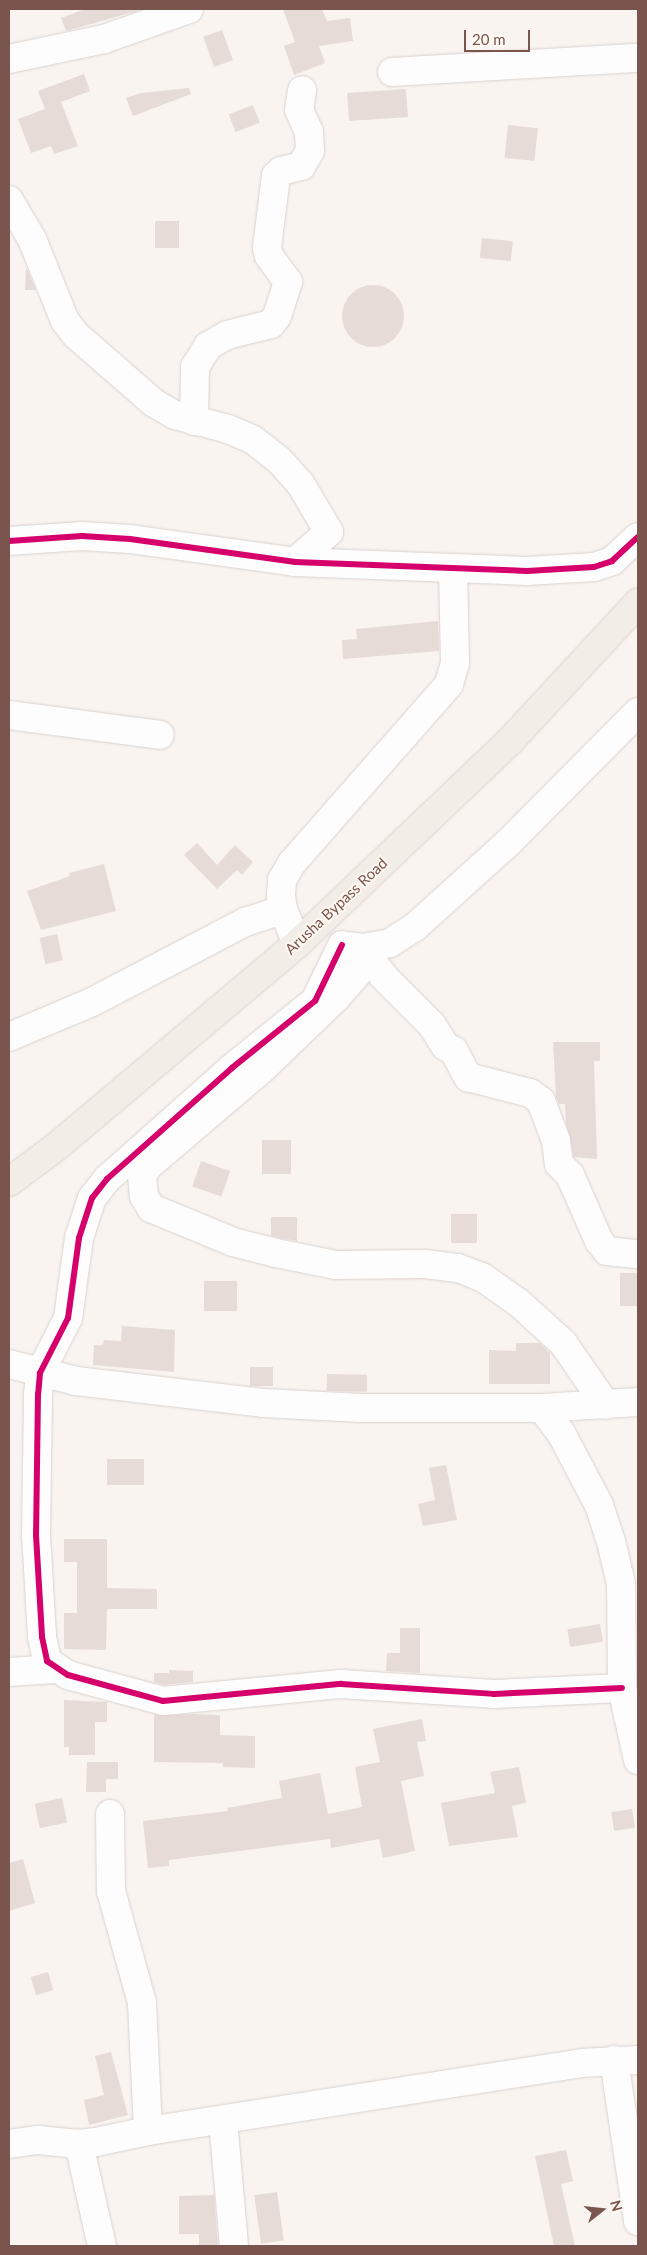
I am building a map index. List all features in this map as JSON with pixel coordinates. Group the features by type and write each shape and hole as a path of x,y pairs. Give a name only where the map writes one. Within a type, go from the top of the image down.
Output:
{"main road":[{"name":"Arusha Bypass Road","path":"9,1182 56,1146 306,935 511,740 638,604"}],"street":[{"path":"9,59 104,39 189,9"},
{"path":"392,72 638,58"},
{"path":"194,421 194,367 208,346 227,335 271,324 277,316 288,282 269,256 267,247 276,176 281,171 301,166 310,151 309,132 298,110 302,90"},
{"path":"9,200 32,239 65,321 76,335 154,403 194,421 228,429 252,439 279,460 300,483 329,532 295,562"},
{"path":"9,541 82,536 130,539 295,562 536,571 594,568 612,561 638,537"},
{"path":"453,568 455,662 449,684 292,863 282,880 283,910 306,935 359,950 390,942 415,927 509,842 638,712"},
{"path":"9,715 160,735"},
{"path":"9,1037 92,1002 246,922 283,910"},
{"path":"359,950 382,976 432,1025 445,1046 454,1051 468,1077 530,1092 541,1101 556,1141 560,1164 570,1176 599,1241 607,1251 638,1254"},
{"path":"54,1669 44,1653 36,1535 40,1373 68,1318 78,1238 92,1198 107,1179 217,1081 315,1001 359,950"},
{"path":"359,950 336,998 270,1062 149,1166 142,1175 144,1196 151,1208 233,1242 276,1253 336,1265 425,1264 458,1268 482,1276 519,1302 558,1338 581,1366 606,1405"},
{"path":"9,1364 40,1373 169,1394 362,1408 542,1408 638,1402"},
{"path":"542,1408 561,1433 595,1498 611,1541 621,1584 622,1688 638,1760"},
{"path":"9,1672 54,1669 163,1700 341,1684 494,1694 622,1688"},
{"path":"110,1814 111,1891 142,2003 148,2131"},
{"path":"9,2144 38,2140 79,2144 148,2131 626,2060 638,2221"},
{"path":"223,2120 234,2246"},
{"path":"79,2144 102,2246"}],"building":[{"path":"85,9 137,9 137,11 66,31 61,18"},
{"path":"283,9 322,9 327,21 350,18 353,41 319,46 325,63 294,75 284,46 295,42"},
{"path":"222,30 233,60 214,67 203,37"},
{"path":"84,74 90,91 61,102 78,146 54,154 51,146 31,153 18,119 45,109 38,91"},
{"path":"189,88 191,94 133,116 126,98 141,93"},
{"path":"406,89 408,117 349,121 347,93"},
{"path":"253,105 260,123 236,132 229,114"},
{"path":"508,125 538,128 534,161 505,158"},
{"path":"155,221 179,221 179,248 155,248"},
{"path":"482,238 513,241 511,261 480,258"},
{"path":"27,269 36,290 25,290"},
{"path":"367,285 379,285 395,294 402,304 404,316 402,328 395,338 379,347 367,347 356,342 347,333 342,322 342,310 347,299 356,290"},
{"path":"438,621 439,651 343,659 342,640 357,639 356,629"},
{"path":"197,843 217,865 235,845 253,862 242,875 237,870 217,889 184,855"},
{"path":"104,864 116,911 41,930 27,891 70,876 69,873"},
{"path":"57,934 63,960 46,964 39,938"},
{"path":"553,1042 600,1042 600,1061 594,1061 597,1159 574,1157 566,1122 565,1104 559,1104 556,1096"},
{"path":"262,1140 291,1140 291,1174 262,1174"},
{"path":"201,1161 230,1171 222,1197 192,1187"},
{"path":"451,1214 477,1214 477,1243 451,1243"},
{"path":"271,1217 297,1217 297,1241 271,1236"},
{"path":"620,1273 638,1273 638,1306 620,1306"},
{"path":"204,1281 237,1281 237,1311 204,1311"},
{"path":"122,1326 175,1330 174,1372 93,1365 94,1345 103,1345 104,1340 121,1341"},
{"path":"516,1343 540,1343 550,1353 550,1384 489,1384 489,1350 516,1351"},
{"path":"250,1367 273,1367 273,1386 250,1386"},
{"path":"327,1374 367,1375 367,1392 327,1391"},
{"path":"107,1459 144,1459 144,1485 107,1485"},
{"path":"446,1465 457,1520 423,1526 418,1504 435,1500 429,1468"},
{"path":"64,1539 107,1539 107,1588 157,1589 157,1609 107,1609 106,1650 64,1649 64,1613 77,1613 77,1562 64,1562"},
{"path":"600,1624 603,1642 570,1647 567,1629"},
{"path":"400,1628 420,1628 420,1673 386,1671 387,1653 400,1653"},
{"path":"169,1670 193,1671 193,1682 164,1685 154,1682 154,1673 169,1673"},
{"path":"64,1700 107,1702 107,1722 95,1722 95,1755 69,1755 69,1747 64,1747"},
{"path":"154,1715 220,1715 220,1735 255,1736 255,1768 223,1767 223,1763 154,1762"},
{"path":"422,1719 426,1741 417,1742 424,1776 401,1781 415,1851 383,1858 379,1839 331,1848 330,1839 169,1860 169,1866 148,1868 143,1821 228,1811 227,1808 282,1798 279,1781 320,1773 328,1814 362,1807 355,1767 380,1762 373,1729"},
{"path":"87,1762 118,1762 118,1779 106,1779 106,1792 86,1792"},
{"path":"519,1767 526,1803 512,1806 518,1837 449,1846 441,1803 495,1793 490,1772"},
{"path":"62,1798 67,1822 40,1828 35,1804"},
{"path":"632,1809 635,1828 614,1831 611,1812"},
{"path":"23,1859 35,1903 9,1911 9,1863"},
{"path":"48,1972 53,1990 36,1995 31,1977"},
{"path":"111,2052 128,2115 89,2125 84,2100 104,2095 95,2056"},
{"path":"566,2150 573,2181 561,2184 575,2246 554,2246 535,2156"},
{"path":"277,2192 284,2241 261,2244 254,2195"},
{"path":"214,2195 218,2246 199,2246 199,2234 179,2234 179,2196"}],"cycle path":[{"path":"9,541 82,536 130,539 295,562 527,571 594,567 612,561 638,537"},
{"path":"342,945 315,1001 232,1068 107,1179 92,1198 79,1238 68,1318 40,1373 36,1535 42,1637 47,1661 68,1675 163,1701 341,1684 494,1694 622,1688"}]}
